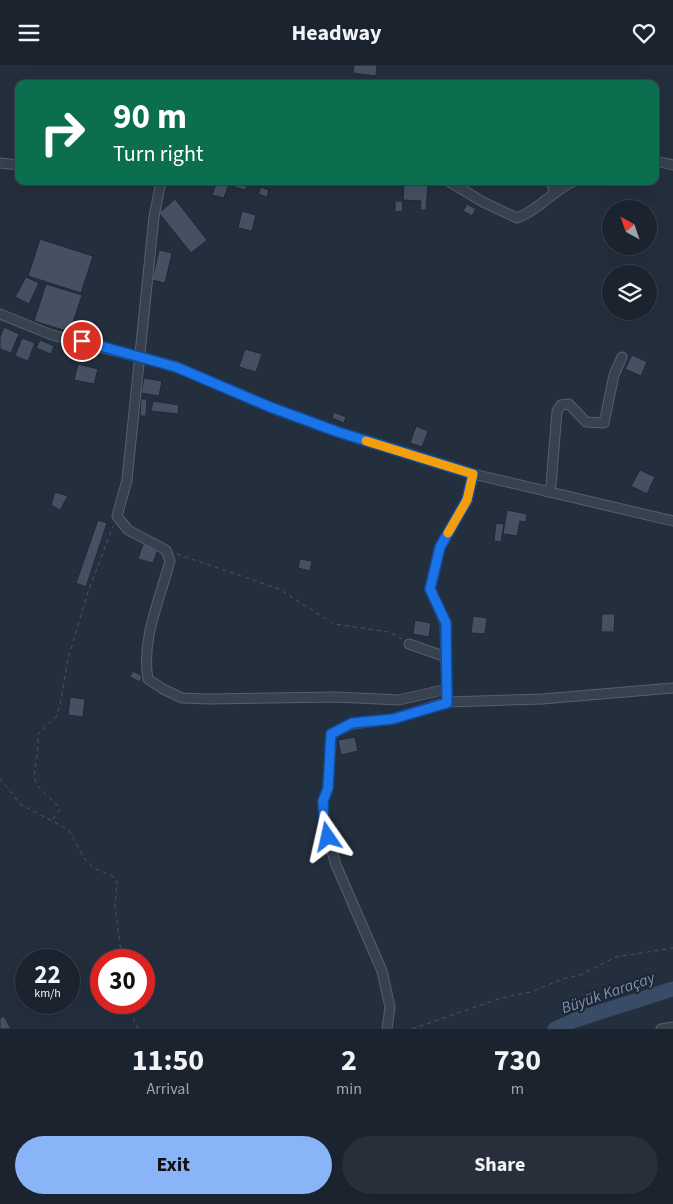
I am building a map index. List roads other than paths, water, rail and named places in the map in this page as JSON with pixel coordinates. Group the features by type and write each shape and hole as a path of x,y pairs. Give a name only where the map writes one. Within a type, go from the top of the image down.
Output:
{"street":[{"path":"659,162 673,165"},
{"path":"0,163 15,165"},
{"path":"160,185 154,217 127,480 117,516 128,530 166,550 170,561 152,626 145,660 148,679 163,689 182,697 336,697 400,700 447,689"},
{"path":"454,185 483,203 517,218 531,213 555,192 567,185"},
{"path":"552,185 555,192"},
{"path":"0,313 52,335 140,356 176,367 270,407 338,432 473,474 673,521"},
{"path":"548,492 551,485 557,411 561,405 569,404 586,422 604,423 612,383 622,357"},
{"path":"447,703 446,623 430,589 440,547 467,500 473,474"},
{"path":"409,644 446,657"},
{"path":"387,1029 390,1007 382,971 336,865 324,823 323,801 328,788 331,734 352,723 393,719 447,703 542,699 673,687"},
{"path":"661,1029 673,1027"}],"waterway":[{"name":"Büyük Karaçay","path":"555,1029 575,1020 673,989"}]}
